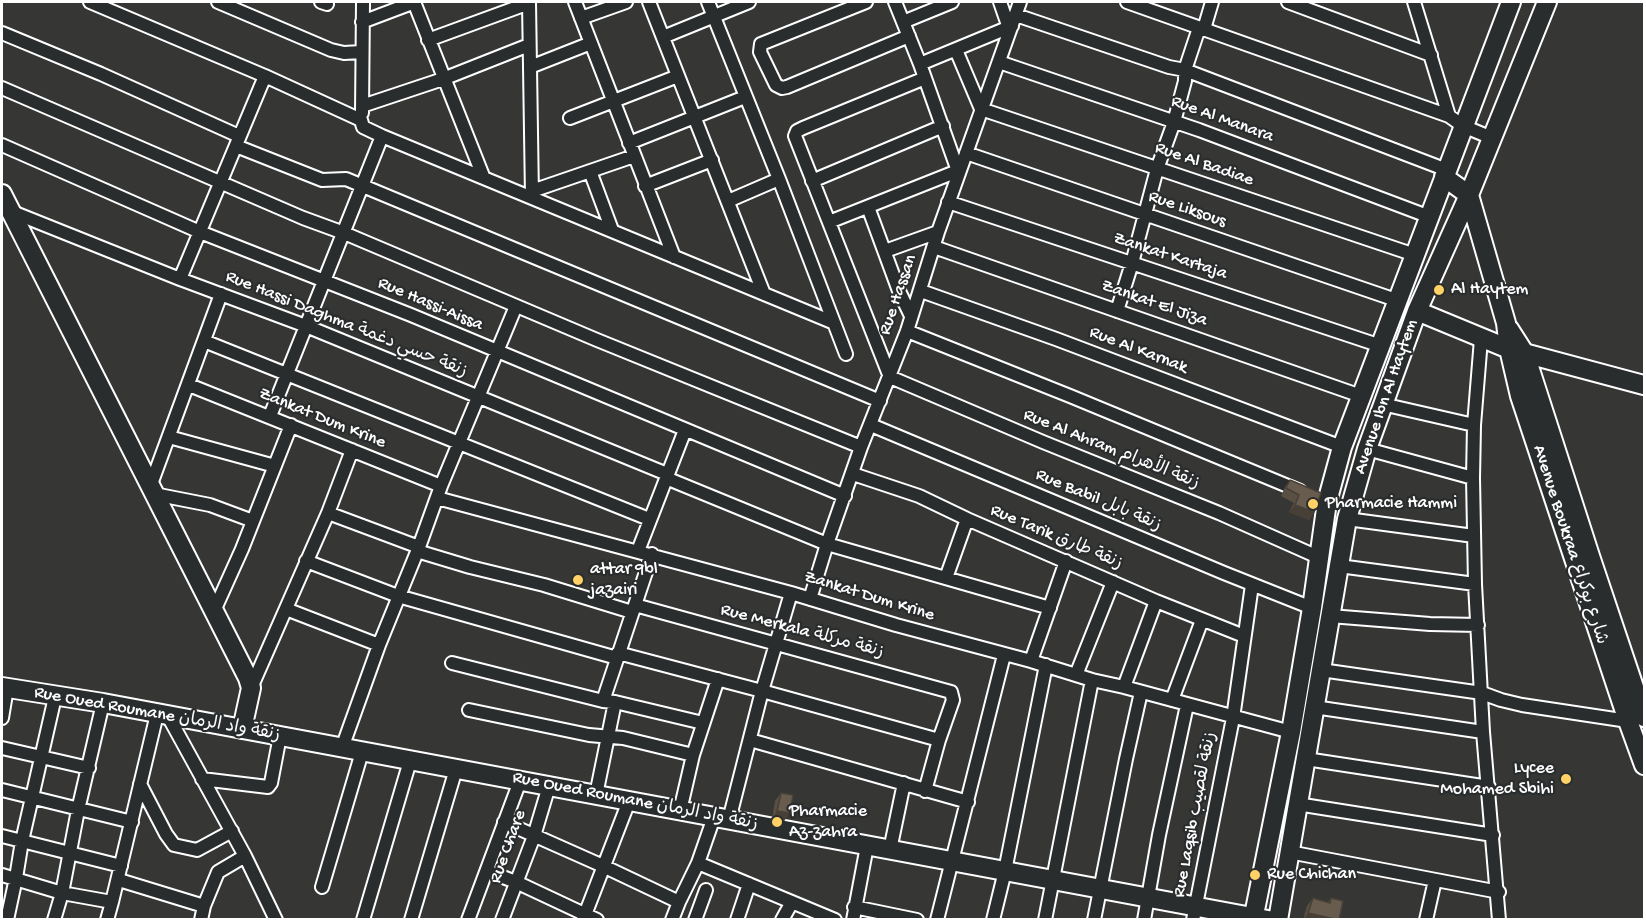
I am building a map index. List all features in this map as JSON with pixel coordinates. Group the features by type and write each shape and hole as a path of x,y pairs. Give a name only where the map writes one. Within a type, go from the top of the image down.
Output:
{"street":[{"path":"90,2 265,76 361,120"},
{"path":"218,2 331,50 344,53 361,52"},
{"path":"363,2 361,52 361,120 363,127 532,194 674,257 832,322"},
{"path":"362,22 415,2 443,79 483,176"},
{"path":"428,40 529,2 532,194"},
{"path":"575,2 674,257"},
{"path":"581,18 626,2"},
{"path":"649,2 764,294"},
{"path":"708,2 846,354"},
{"path":"663,37 745,2"},
{"path":"866,2 761,44 760,52 776,85 782,88 787,87 909,36"},
{"path":"829,222 959,170 895,2"},
{"path":"903,22 951,2"},
{"path":"1000,2 1012,23"},
{"name":"Rue Hassan","path":"810,599 861,447 907,331 948,202 1020,2"},
{"path":"1127,2 1456,121 1492,138"},
{"path":"1117,310 1185,81 1185,70 1198,31 1204,28 1212,2"},
{"path":"1288,2 1431,56"},
{"path":"1414,2 1431,56 1456,121"},
{"name":"Avenue Ibn Al Haytem","path":"1258,919 1312,608 1327,502 1342,447 1446,173 1456,121 1511,2"},
{"name":"Avenue Ibn Al Haytem","path":"1278,920 1347,519 1367,449 1417,311 1469,195 1547,2"},
{"path":"920,64 956,50 1012,23 1185,70 1446,173 1469,195"},
{"path":"2,33 101,74 322,180 346,179 880,401"},
{"path":"530,67 591,43"},
{"path":"362,106 443,79 529,45"},
{"path":"956,50 981,109"},
{"name":"Rue Al Manara","path":"999,62 1173,122 1430,217"},
{"path":"180,279 265,76"},
{"path":"570,118 678,76"},
{"path":"890,376 796,140 797,131 925,78"},
{"path":"2,88 303,218 861,447"},
{"path":"532,194 590,171 695,118 745,97"},
{"name":"Rue Al Badiae","path":"981,109 1415,255"},
{"path":"812,181 943,126"},
{"path":"270,416 382,136"},
{"name":"Rue Hassi-Aissa","path":"2,145 200,232 324,280 845,496"},
{"name":"Rue Liksous","path":"966,153 1396,300"},
{"path":"645,186 712,160"},
{"path":"590,171 612,230"},
{"path":"728,201 779,179"},
{"path":"2,195 242,665 251,688"},
{"name":"Avenue Boukraa شارع بوكراع","path":"1469,195 1506,323 1590,556 1636,719 1644,765"},
{"name":"Zankat Kartaja","path":"948,202 1381,346"},
{"path":"868,207 911,316"},
{"name":"Rue Hassi Daghma زنقة حسي دغمة","path":"10,211 180,279 306,326 827,544 1050,608"},
{"path":"885,251 938,232"},
{"path":"1450,240 1457,236 1471,234 1482,238"},
{"name":"Zankat El Jiza","path":"934,247 1361,396"},
{"name":"Rue Al Karnak","path":"921,291 1056,339 1342,447"},
{"path":"152,490 220,294"},
{"path":"342,748 398,596 516,306"},
{"path":"1417,311 1517,352 1644,385"},
{"path":"907,331 1327,502"},
{"path":"1481,339 1474,425 1475,584 1483,732 1499,920"},
{"path":"204,341 649,519"},
{"name":"Rue Al Ahram زنقة الأهرام","path":"890,376 1043,442 1220,513 1318,557"},
{"name":"Zankat Dum Krine","path":"189,385 352,450 439,492 1092,680 1291,732"},
{"path":"1382,404 1474,425"},
{"path":"214,611 291,425"},
{"name":"Rue Babil زنقة بابل","path":"871,425 1251,585 1312,608"},
{"path":"638,551 685,430"},
{"path":"169,437 275,466"},
{"path":"1367,449 1473,478"},
{"path":"242,729 251,688 328,513 352,450"},
{"name":"Rue Tarik زنقة طارق","path":"853,474 919,496 1156,602 1244,636"},
{"path":"152,490 210,505 253,521"},
{"name":"Rue Merkala زنقة مركلة","path":"328,513 470,567 776,643 948,691 952,694 953,700 939,740"},
{"path":"946,578 967,519"},
{"path":"1347,519 1474,536"},
{"path":"596,795 617,656 652,554"},
{"path":"306,561 398,596 617,656 718,679 939,740 925,790"},
{"path":"1031,661 1066,561"},
{"path":"1339,566 1475,584"},
{"path":"1076,675 1113,582"},
{"name":"Rue Laqsib زنقة لقصيب","path":"1195,913 1233,718 1251,585"},
{"path":"672,920 721,819 750,740 791,593"},
{"path":"1124,687 1156,602"},
{"path":"286,609 379,645"},
{"path":"1330,616 1430,624 1478,625"},
{"path":"1172,700 1202,621"},
{"path":"937,920 1004,655"},
{"path":"452,663 703,723"},
{"path":"993,920 1046,665"},
{"path":"1321,670 1482,693 1522,705 1636,719"},
{"path":"680,811 693,756 718,679"},
{"path":"1045,920 1092,680"},
{"path":"2,718 4,688"},
{"name":"Rue Oued Roumane زنقة واد الرمان","path":"4,688 242,729 1053,880 1148,898 1195,913 1258,919"},
{"path":"1094,920 1142,692"},
{"path":"7,920 22,841 55,697"},
{"path":"54,920 103,704"},
{"path":"1144,920 1159,835 1187,705"},
{"path":"1314,706 1483,732"},
{"path":"469,710 589,735 623,738 693,756"},
{"path":"163,715 232,831 276,920"},
{"path":"107,920 140,784 163,715"},
{"path":"202,779 268,787 271,783 280,736"},
{"path":"750,740 968,802"},
{"path":"2,748 89,768"},
{"path":"322,887 362,752"},
{"path":"1306,759 1489,787"},
{"path":"363,920 410,761"},
{"path":"411,920 456,769"},
{"path":"473,918 504,822 520,781"},
{"path":"890,850 904,783"},
{"path":"140,784 166,834 174,844 197,850 232,831"},
{"name":"Rue Chare","path":"502,920 534,836 549,786"},
{"path":"2,790 132,822"},
{"path":"584,917 629,801"},
{"path":"1297,804 1493,835"},
{"path":"504,822 679,902"},
{"path":"2,836 121,866"},
{"path":"867,846 853,913 917,920"},
{"path":"1288,852 1498,892"},
{"path":"201,920 204,906 218,872 245,856"},
{"path":"698,863 835,920"},
{"path":"488,871 516,882 584,917 597,920"},
{"path":"2,875 62,892 112,902"},
{"path":"118,880 204,906"},
{"path":"1426,920 1435,880"},
{"path":"737,920 749,884"},
{"path":"695,920 705,890"},
{"path":"782,920 792,902"}],"building":[{"path":"1290,480 1321,493 1314,512 1295,505 1299,495 1286,488"},
{"path":"781,793 793,795 790,813 777,811"},
{"path":"1313,898 1330,903 1331,898 1343,901 1339,920 1308,913"}],"place":[{"name":"Al Haytem","path":"1439,290"},
{"name":"Pharmacie Hammi","path":"1313,504"},
{"name":"attar 9bl jazairi","path":"578,580"},
{"name":"Lycee Mohamed Sbihi","path":"1566,779"},
{"name":"Pharmacie Az-zahra","path":"777,822"},
{"name":"Rue Chichan","path":"1255,875"}]}
